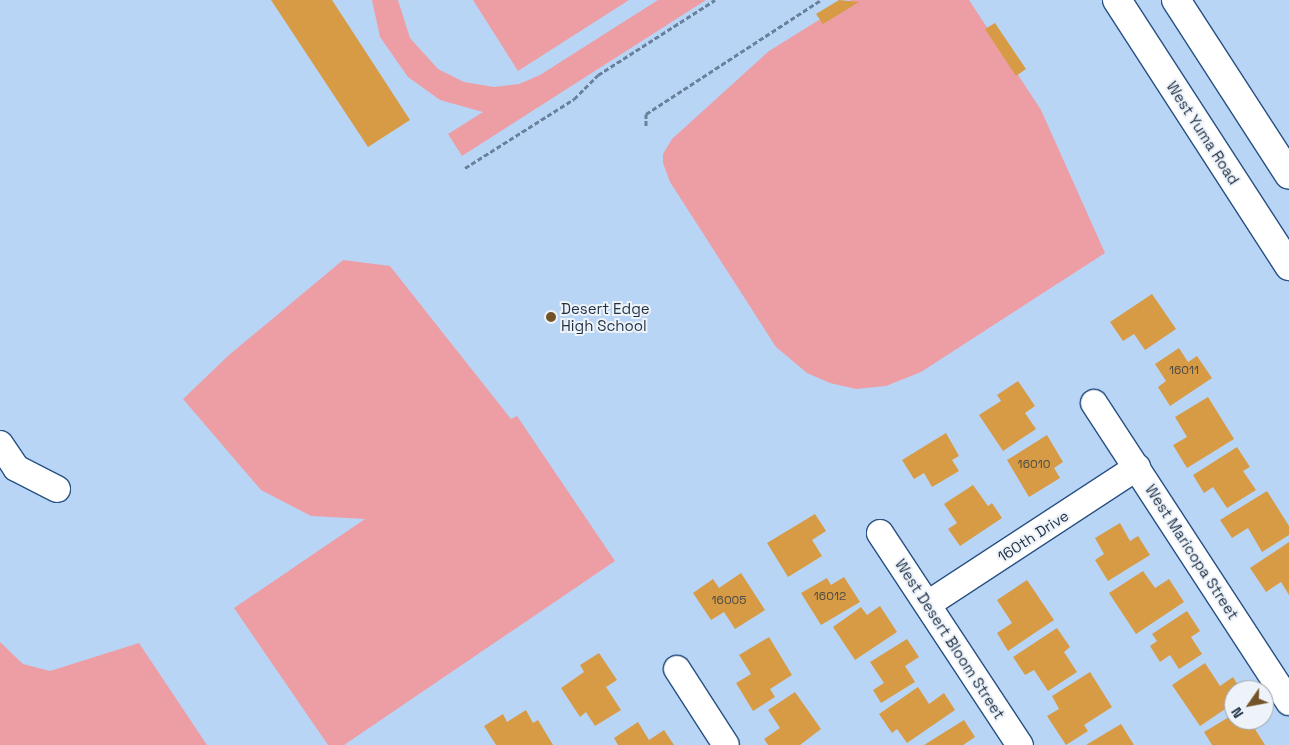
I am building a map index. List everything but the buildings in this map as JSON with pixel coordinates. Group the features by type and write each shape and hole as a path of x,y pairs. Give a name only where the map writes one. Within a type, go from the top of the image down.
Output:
{"main road":[{"name":"West Yuma Road","path":"1117,0 1289,266"},
{"path":"1176,0 1289,175"}],"street":[{"name":"West Maricopa Street","path":"1094,403 1289,702"},
{"path":"0,444 16,468 57,489"},
{"name":"160th Drive","path":"928,604 1137,468"},
{"name":"West Desert Bloom Street","path":"880,533 1020,745"},
{"path":"677,670 726,745"}],"path":[{"path":"465,168 574,99 598,75 715,0"},
{"path":"646,126 646,114 821,0"}],"shaded area":[{"path":"372,0 398,0 410,38 438,69 464,82 494,87 519,84 540,75 658,0 706,0 462,156 448,134 483,112 440,100 408,77 380,37"},
{"path":"473,0 629,0 518,71"},
{"path":"851,0 969,0 1041,110 1105,253 921,372 886,386 856,389 830,383 807,373 776,347 670,182 663,163 663,154 672,139 769,51"},
{"path":"343,260 390,266 511,419 517,416 615,561 344,745 328,745 234,608 365,519 311,516 261,490 183,399 229,355"},
{"path":"0,642 23,664 50,671 139,643 207,745 0,745"}],"place":[{"name":"Desert Edge High School","path":"551,317"}]}
